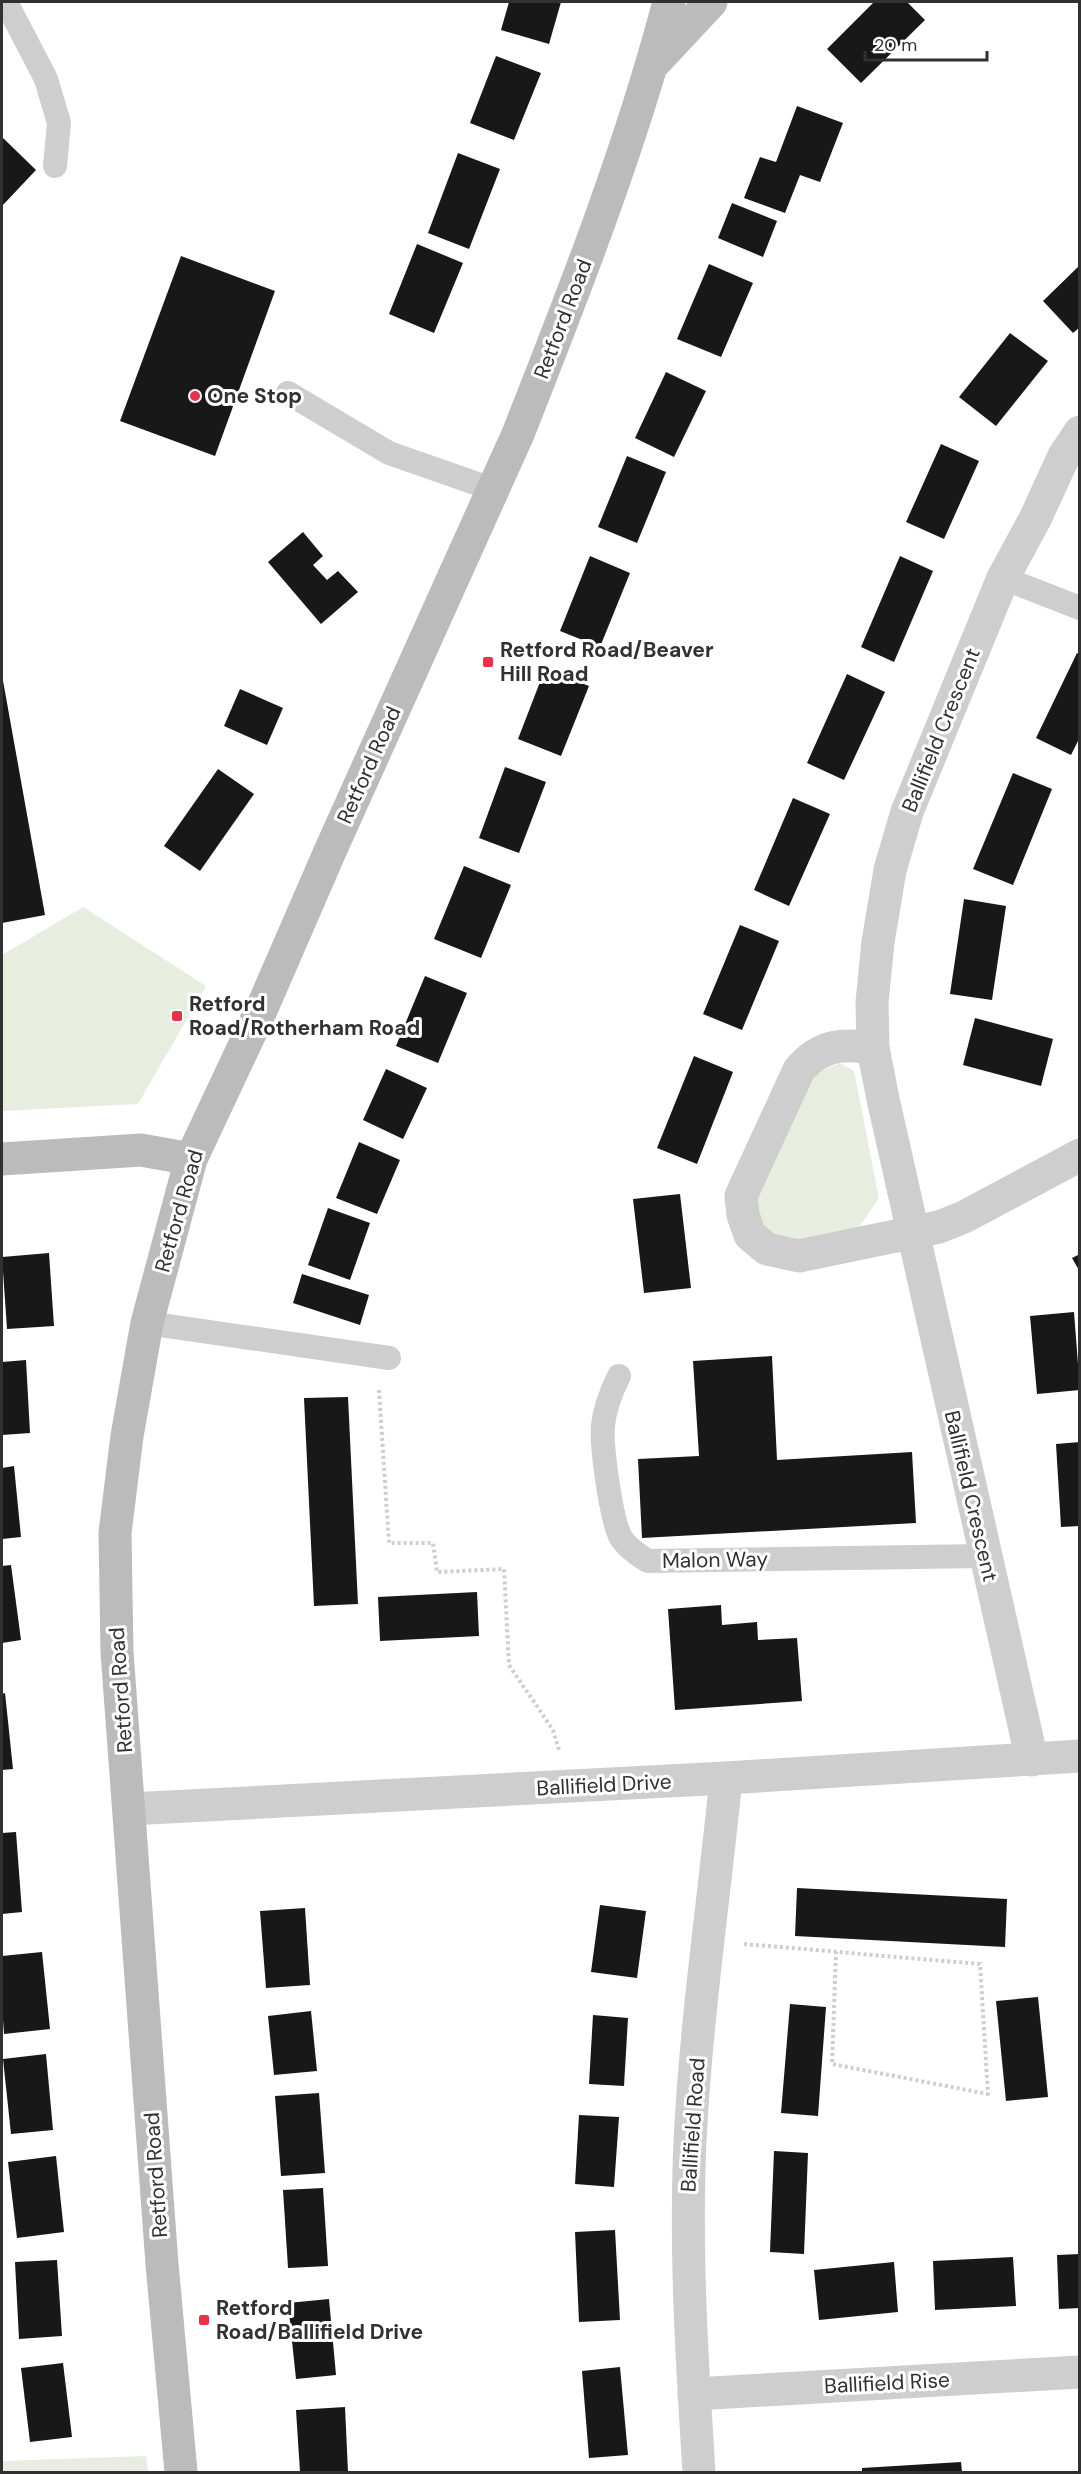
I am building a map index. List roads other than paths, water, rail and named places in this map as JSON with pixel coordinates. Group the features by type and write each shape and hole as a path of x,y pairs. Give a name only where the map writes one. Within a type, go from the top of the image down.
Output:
{"main road":[{"name":"Retford Road","path":"181,2472 162,2264 117,1652 115,1533 127,1436 147,1323 191,1159 262,1008 518,434 592,244 652,64 669,2"},
{"path":"652,64 711,2"},
{"path":"2,1159 141,1150 191,1159"}],"street":[{"name":"Ballifield Crescent","path":"1032,1760 984,1556 873,1048 872,1002 878,942 890,870 907,812 1003,578 1035,519 1064,456 1080,432"},
{"path":"873,1048 855,1045 828,1048 809,1058 799,1070 741,1196 742,1215 750,1235 767,1249 799,1256 939,1227 964,1217 1080,1155"},
{"name":"Ballifield Drive","path":"129,1809 726,1778 1080,1756"},
{"name":"Ballifield Road","path":"699,2472 687,2251 690,2140 726,1778"},
{"name":"Ballifield Rise","path":"694,2394 1080,2372"}],"lane":[{"path":"6,2 46,79 59,123 55,166"},
{"path":"288,393 389,453 492,489"},
{"path":"1003,578 1080,608"},
{"path":"147,1323 383,1357"},
{"name":"Malon Way","path":"619,1376 608,1398 603,1427 612,1510 621,1537 635,1553 648,1561 984,1556"}],"place":[{"name":"One Stop","path":"195,396"},
{"name":"Retford Road/Beaver Hill Road","path":"488,662"},
{"name":"Retford Road/Rotherham Road","path":"177,1016"},
{"name":"Retford Road/Ballifield Drive","path":"204,2320"}]}
